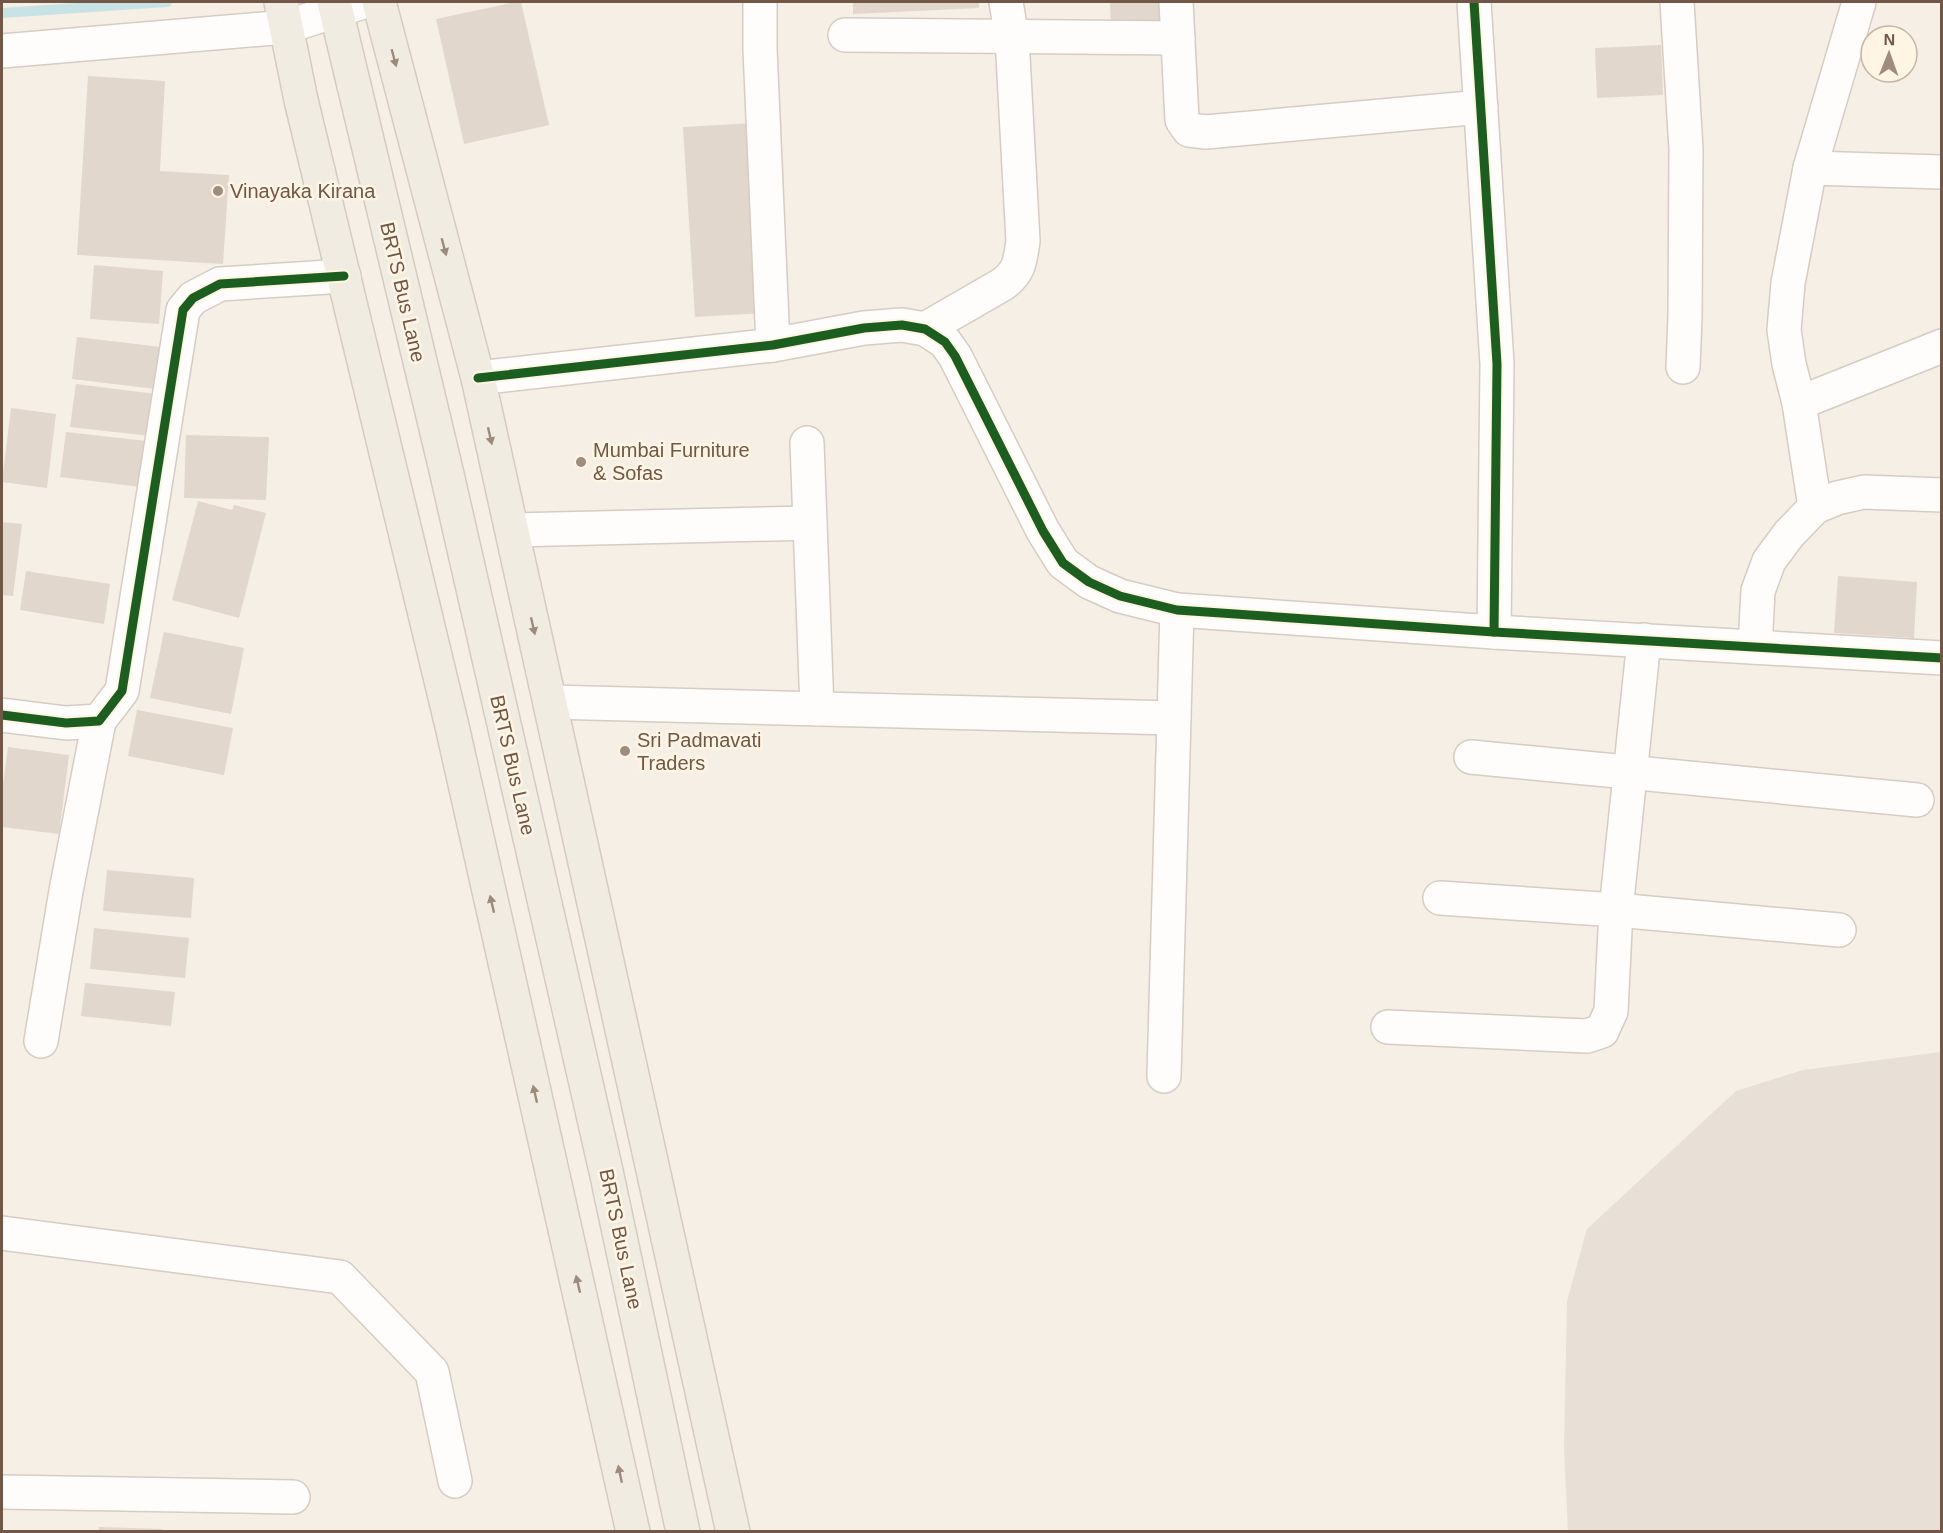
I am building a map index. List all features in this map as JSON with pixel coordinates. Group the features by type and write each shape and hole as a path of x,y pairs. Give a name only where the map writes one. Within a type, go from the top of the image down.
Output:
{"main road":[{"path":"379,2 478,378 733,1532"},
{"name":"BRTS Bus Lane","path":"345,5 446,470 593,1113 684,1532"},
{"path":"284,14 304,111 452,726 633,1532"}],"street":[{"path":"760,2 773,345"},
{"path":"925,329 1003,284 1015,275 1021,258 1023,241 1012,38 1006,2"},
{"path":"1176,2 1182,120 1189,130 1206,132 1481,107"},
{"path":"1474,2 1497,364 1494,632"},
{"path":"1677,2 1686,149 1683,368"},
{"path":"1815,507 1799,403 1789,364 1784,330 1788,283 1810,168 1860,2"},
{"path":"2,51 345,5"},
{"path":"845,35 1178,38"},
{"path":"1810,168 1941,172"},
{"path":"41,1041 66,891 99,721 122,691 183,310 193,298 220,284 344,276"},
{"path":"478,378 773,345 864,328 902,325 925,329 945,342 955,356 1043,531 1063,563 1089,582 1120,596 1177,610 1494,632 1941,658"},
{"path":"1799,403 1941,346"},
{"path":"807,443 817,709"},
{"path":"1755,646 1758,591 1769,561 1789,534 1815,507 1837,498 1864,492 1941,495"},
{"path":"512,530 810,524"},
{"path":"1164,1076 1177,610"},
{"path":"1388,1027 1587,1036 1602,1031 1611,1011 1616,910 1644,640"},
{"path":"550,702 1174,718"},
{"path":"2,715 66,723 99,721"},
{"path":"1471,757 1917,800"},
{"path":"1440,898 1616,910 1839,930"},
{"path":"2,1233 340,1277 432,1372 455,1481"},
{"path":"2,1492 293,1497"}],"shaded area":[{"path":"1941,1052 1941,1531 1568,1531 1564,1449 1567,1301 1587,1229 1736,1091 1803,1070"}],"building":[{"path":"521,2 549,125 464,144 436,19"},
{"path":"853,2 979,2 979,8 853,14"},
{"path":"1110,2 1166,2 1166,24 1111,25"},
{"path":"1661,45 1663,95 1597,98 1595,48"},
{"path":"88,76 165,81 160,171 229,175 223,264 77,255"},
{"path":"754,123 765,313 695,317 683,127"},
{"path":"94,265 163,271 159,324 90,319"},
{"path":"77,337 161,347 156,389 72,379"},
{"path":"76,384 156,394 151,436 70,427"},
{"path":"11,408 56,414 47,488 2,482"},
{"path":"66,432 146,441 141,487 60,477"},
{"path":"186,435 269,437 266,500 184,498"},
{"path":"198,501 232,510 234,505 266,513 239,618 172,600"},
{"path":"2,522 22,524 13,596 2,595"},
{"path":"26,571 110,584 104,624 20,610"},
{"path":"1838,576 1917,582 1914,638 1834,633"},
{"path":"164,632 244,648 231,714 150,698"},
{"path":"137,710 233,728 224,775 128,756"},
{"path":"8,747 69,755 59,834 2,827 2,792"},
{"path":"107,870 194,878 191,918 103,911"},
{"path":"94,928 189,938 185,978 90,969"},
{"path":"85,983 175,992 171,1026 81,1016"},
{"path":"99,1527 163,1529 163,1532 99,1532"}],"waterway":[{"path":"2,13 167,2"}],"cycle path":[{"path":"1474,2 1497,364 1494,632"},
{"path":"2,715 66,723 99,721 122,691 183,310 193,298 220,284 344,276"},
{"path":"478,378 773,345 864,328 902,325 925,329 945,342 955,356 1043,531 1063,563 1089,582 1120,596 1177,610 1494,632 1942,658"}],"place":[{"name":"Vinayaka Kirana","path":"218,191"},
{"name":"Mumbai Furniture & Sofas","path":"581,462"},
{"name":"Sri Padmavati Traders","path":"625,751"}]}
